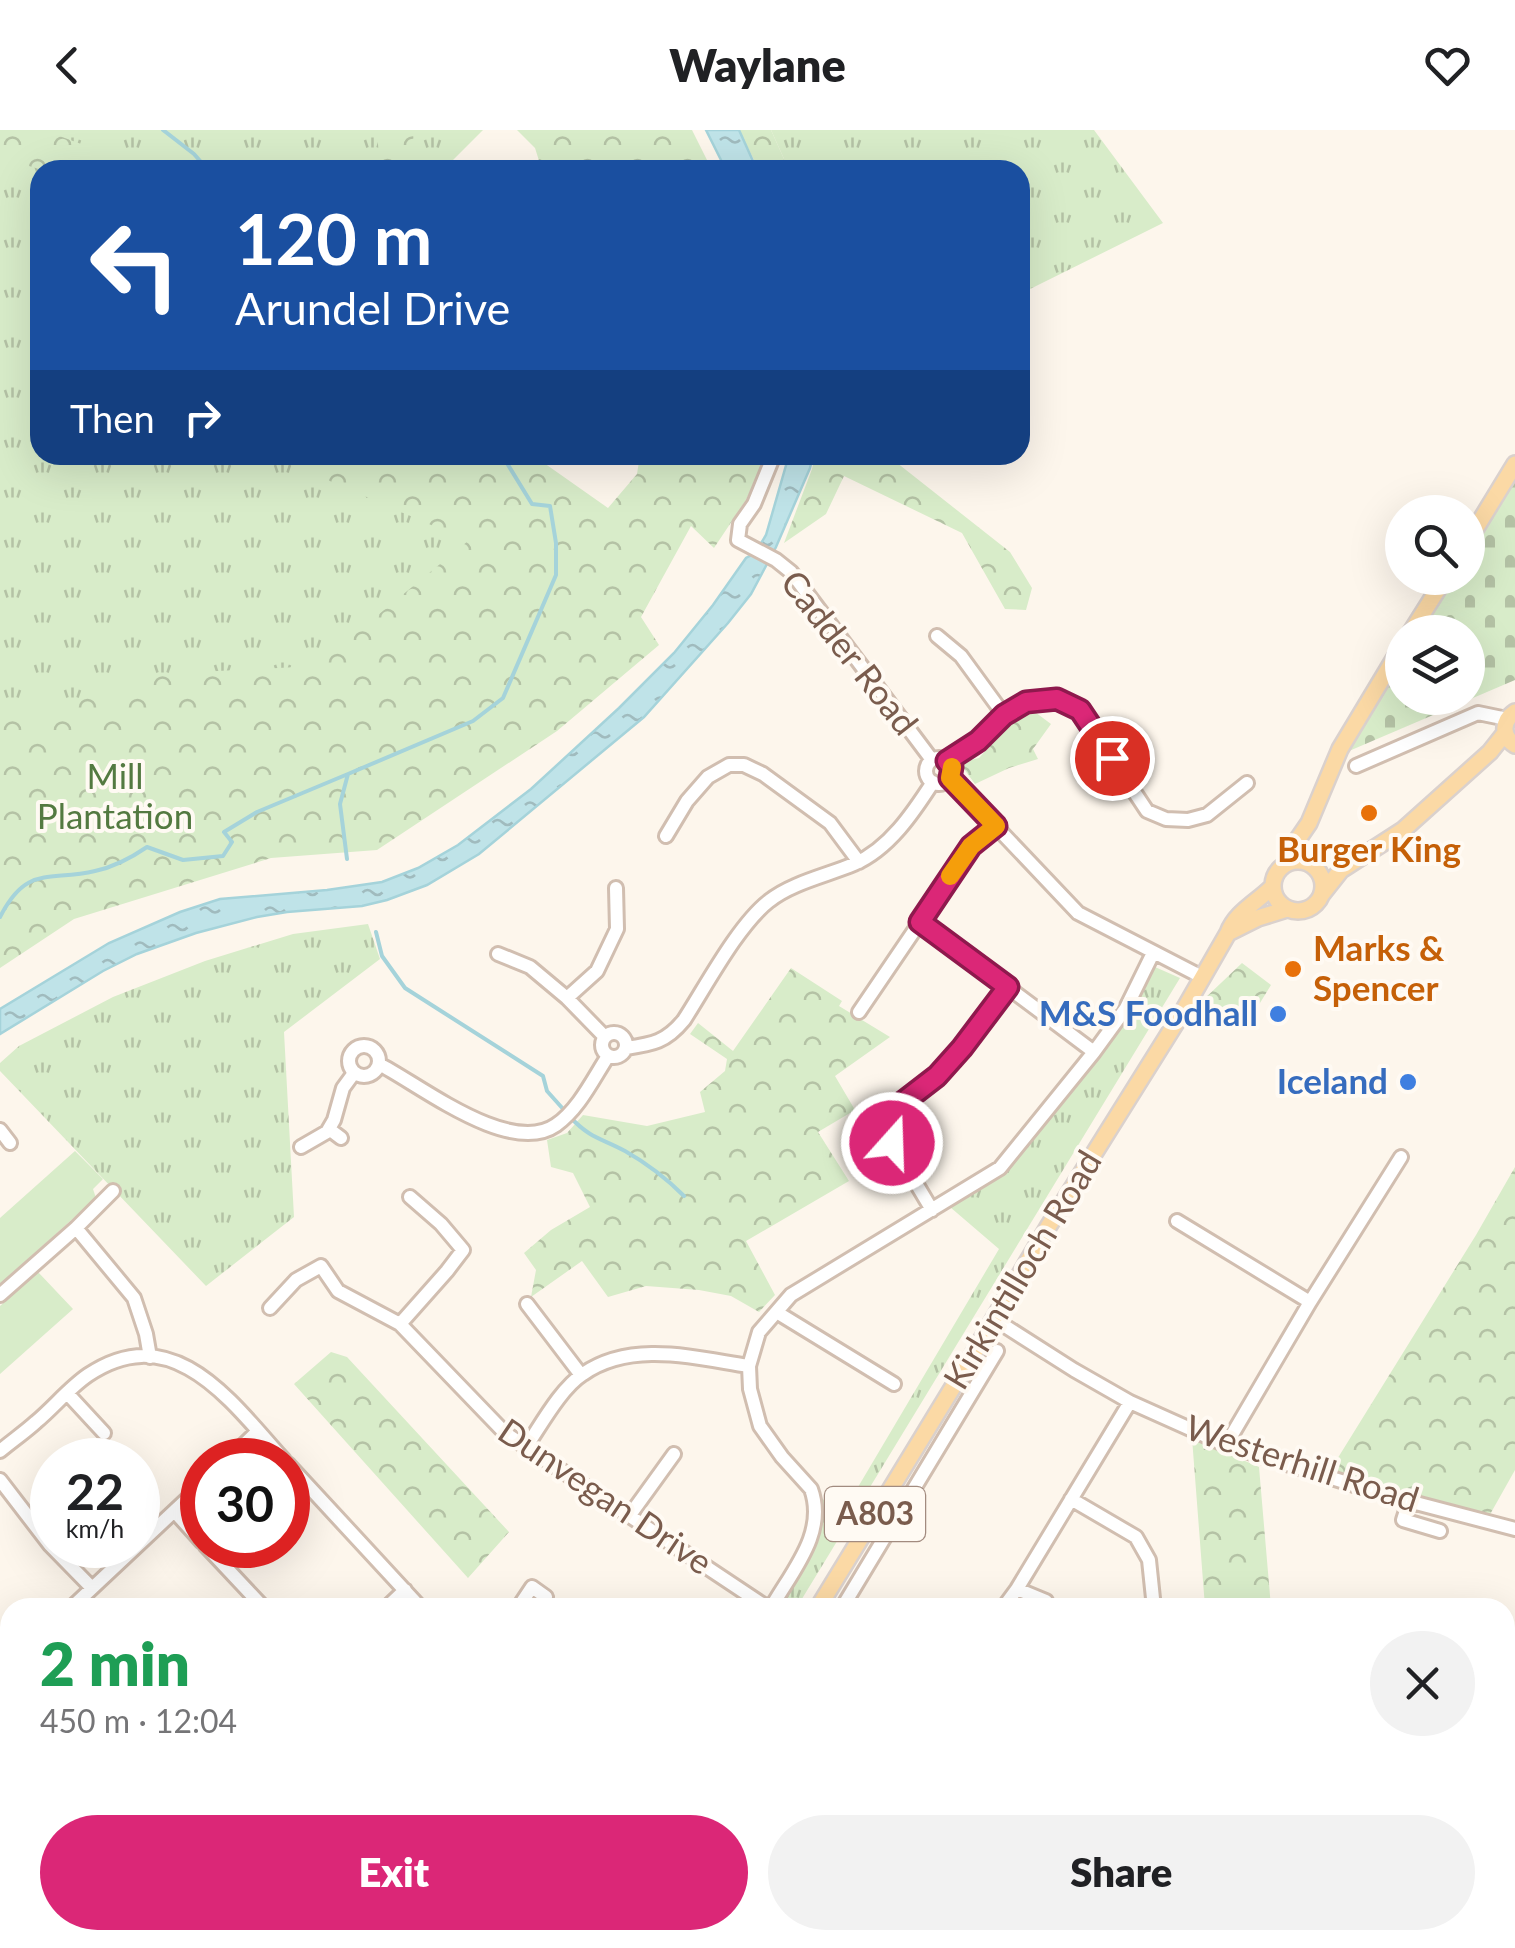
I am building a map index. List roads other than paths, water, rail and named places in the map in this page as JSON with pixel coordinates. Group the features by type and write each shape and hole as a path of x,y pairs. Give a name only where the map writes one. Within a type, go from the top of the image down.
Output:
{"main road":[{"path":"1485,513 1515,464"},
{"name":"A803","path":"1272,887 1276,872 1288,862 1308,823 1340,748 1385,674"},
{"path":"1272,887 1276,900 1287,909 1308,910 1341,870 1403,830 1511,731"},
{"name":"A803","path":"1308,823 1322,894"},
{"path":"1288,862 1302,861 1314,868 1341,870"},
{"name":"Kirkintilloch Road","path":"824,1598 1182,1013 1233,919 1272,887"},
{"path":"1228,933 1287,909"}],"street":[{"name":"Cadder Road","path":"770,465 754,504 740,524 738,540 792,572 932,760"},
{"path":"937,636 961,656 1004,715"},
{"path":"947,761 1026,702 1057,699 1080,710 1148,811 1166,820 1207,816 1247,783"},
{"path":"1356,766 1478,713 1511,731"},
{"path":"932,760 947,761 952,767 950,778 940,784 932,782 926,771 932,760"},
{"path":"666,836 708,778 729,765 744,765 763,774 830,823 859,862"},
{"path":"950,778 1078,914 1202,977"},
{"path":"608,1056 619,1057 626,1048 654,1044 673,1034 744,928 770,900 859,862 891,838 932,782"},
{"path":"859,1012 971,846 996,826"},
{"path":"568,998 597,971 617,929 616,888"},
{"path":"920,922 1094,1052"},
{"path":"775,1598 814,1532 813,1494 760,1426 750,1389 749,1366 760,1332 791,1295 1000,1168 1126,1008 1152,953"},
{"path":"498,954 530,967 568,998 605,1037"},
{"path":"932,1210 892,1143 891,1126 902,1103 937,1076 1008,987"},
{"path":"608,1056 602,1047 605,1037 612,1033 620,1034 626,1048"},
{"path":"379,1064 371,1074 362,1076 350,1069 348,1058 358,1046 374,1049 379,1064 459,1111 496,1127 530,1134 555,1126 576,1104 608,1056"},
{"path":"301,1146 328,1129 343,1088 354,1073"},
{"path":"328,1129 341,1138"},
{"path":"0,1130 10,1142"},
{"path":"1226,1445 1401,1157"},
{"path":"0,1295 113,1190"},
{"path":"400,1324 463,1250 410,1197"},
{"path":"1177,1221 1310,1302"},
{"path":"76,1228 134,1298 150,1357"},
{"name":"Dunvegan Drive","path":"270,1308 296,1280 321,1266 338,1291 400,1324 504,1433 754,1598"},
{"path":"527,1304 580,1374"},
{"path":"778,1312 894,1384"},
{"name":"Westerhill Road","path":"994,1319 1130,1402 1226,1445 1515,1530"},
{"path":"848,1598 997,1351"},
{"path":"526,1448 580,1374 604,1363 656,1352 749,1366"},
{"path":"0,1451 102,1366 150,1357 185,1365 206,1378 264,1438"},
{"path":"67,1393 104,1433"},
{"path":"1010,1598 1130,1402"},
{"path":"251,1438 258,1431"},
{"path":"630,1516 674,1454"},
{"path":"0,1480 50,1546 92,1588"},
{"path":"310,1488 412,1598"},
{"path":"1072,1499 1136,1537 1149,1560 1153,1598"},
{"path":"1408,1501 1403,1520 1440,1532"},
{"path":"82,1598 180,1507"},
{"path":"175,1512 180,1517"},
{"path":"227,1568 255,1598"},
{"path":"525,1598 532,1587 546,1597"},
{"path":"1017,1589 1039,1598"},
{"path":"396,1598 404,1590"}],"water":[{"path":"706,130 739,130 752,160 721,160"},
{"path":"786,465 811,465 776,547 751,594 728,623 644,717 479,854 427,885 387,900 257,917 137,954 0,1034 0,1009 109,943 180,912 220,899 382,882 418,868 458,845 531,789 674,653 766,535"}],"waterway":[{"path":"163,130 199,160"},
{"path":"347,859 340,804 348,774 473,721 503,698 556,575 550,506 532,504 508,465"},
{"path":"0,917 10,900 30,882 102,869 147,847 183,860 223,856 232,842 224,832 257,812 348,774"},
{"path":"376,932 382,956 405,988 543,1076 547,1091 564,1110"},
{"path":"570,1117 590,1134 649,1166 684,1196"}],"place":[{"name":"Burger King","path":"1369,813"},
{"name":"Marks & Spencer","path":"1293,969"},
{"name":"M&S Foodhall","path":"1278,1014"},
{"name":"Iceland","path":"1408,1082"}],"park label":[{"name":"Mill Plantation","path":"115,797"}]}
